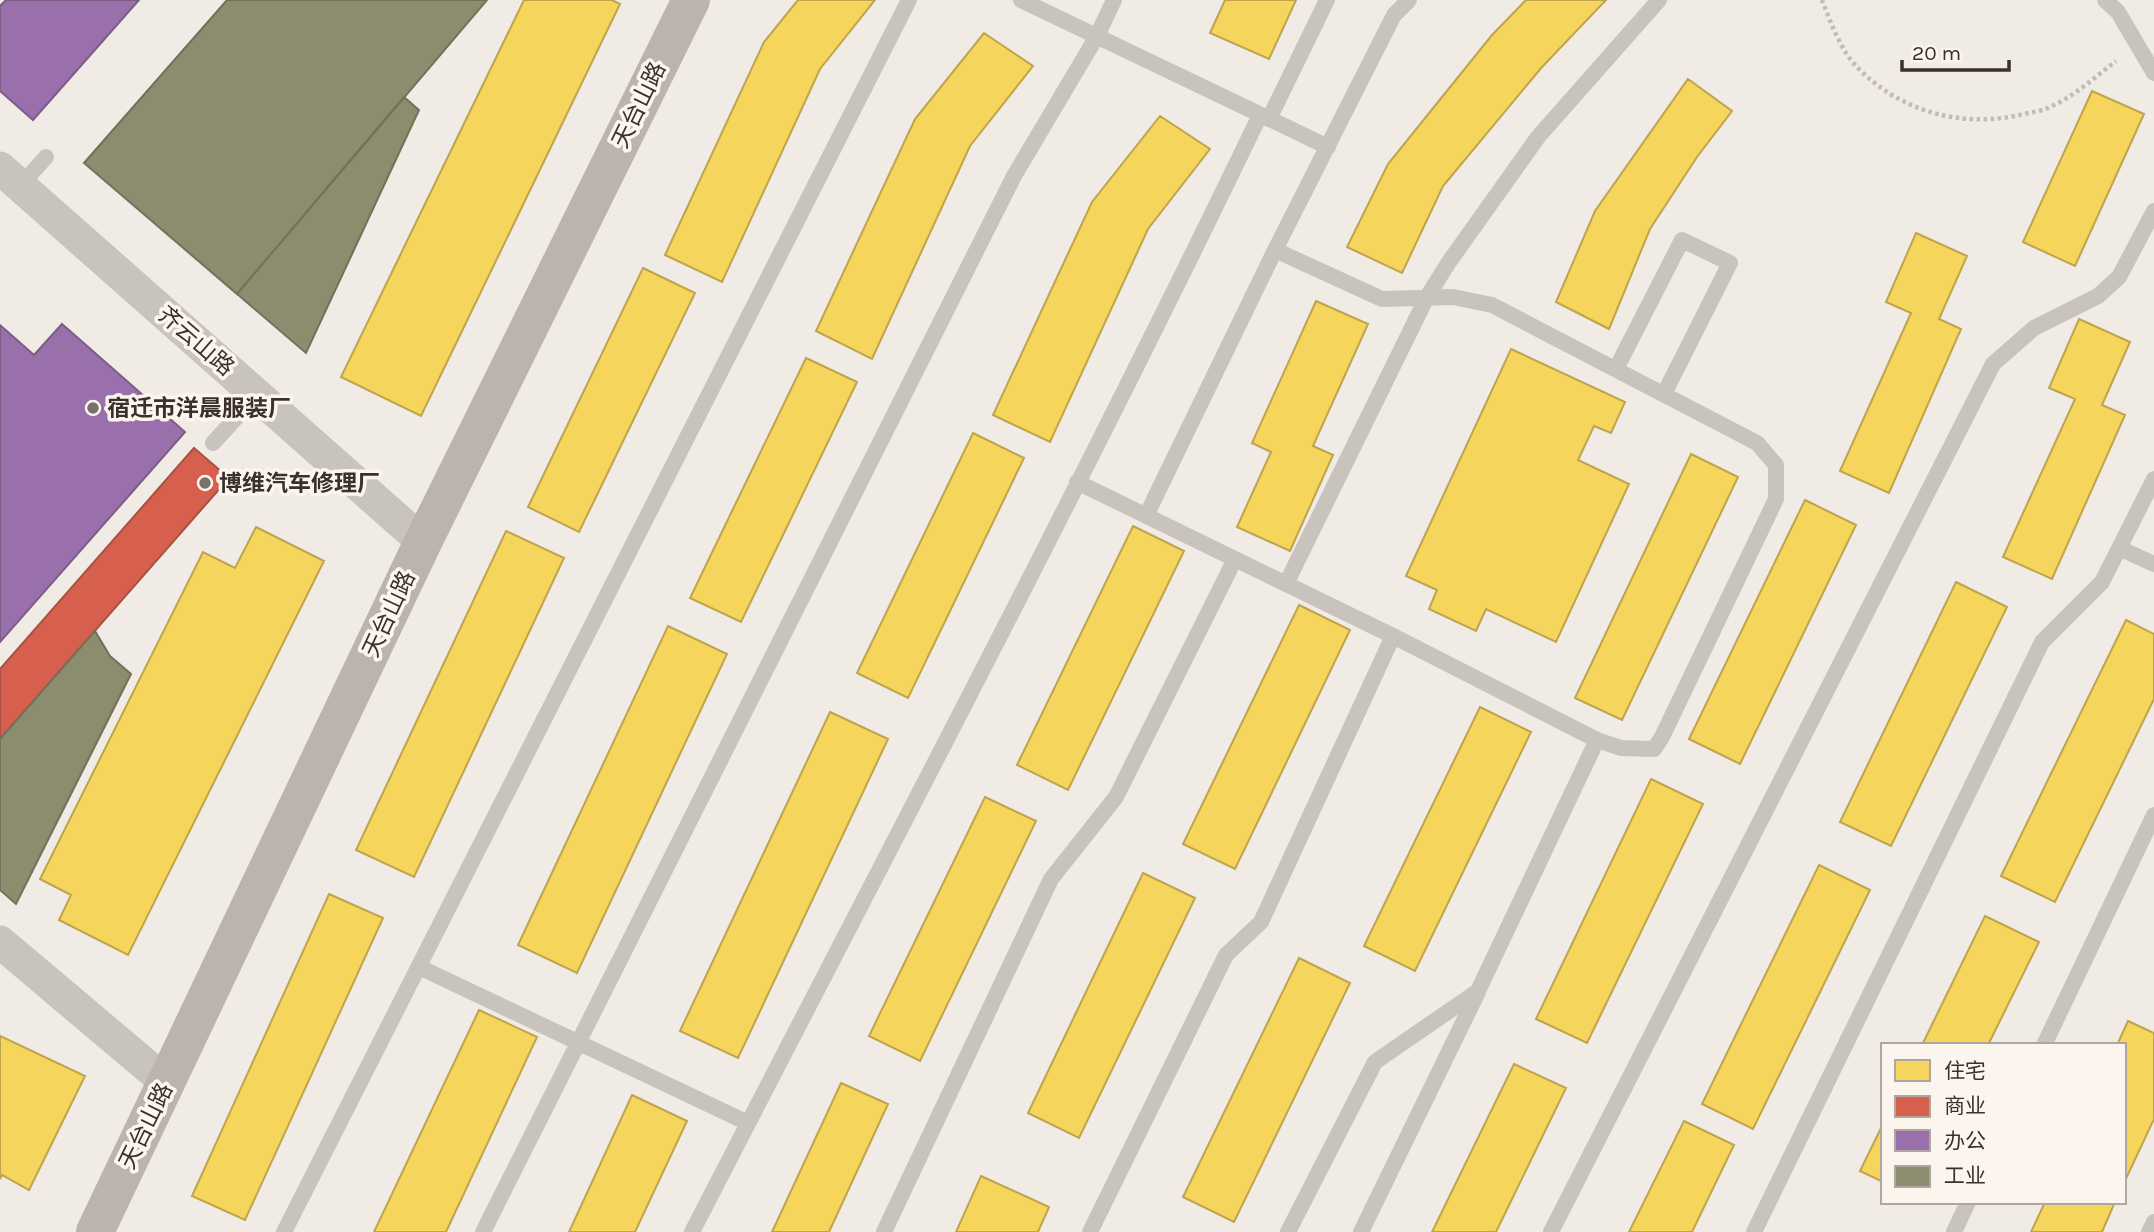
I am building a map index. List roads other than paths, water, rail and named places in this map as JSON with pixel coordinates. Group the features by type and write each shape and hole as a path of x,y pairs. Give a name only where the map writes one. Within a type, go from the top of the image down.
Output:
{"street":[{"name":"天台山路","path":"95,1232 423,542 691,0"},
{"name":"齐云山路","path":"10,177 423,542"},
{"path":"0,942 167,1083"}],"lane":[{"path":"284,1232 909,0"},
{"path":"1021,0 1328,147"},
{"path":"483,1232 1014,176 1097,36 1114,0"},
{"path":"691,1232 1200,239 1327,0"},
{"path":"1146,516 1275,250 1394,15 1409,0"},
{"path":"1286,584 1427,297 1449,262 1538,137 1659,0"},
{"path":"2105,0 2118,12 2154,73"},
{"path":"10,177 46,157"},
{"path":"1551,1232 1993,364 2034,328 2098,296 2119,276 2154,211"},
{"path":"1616,369 1682,240 1730,263 1664,394"},
{"path":"1077,482 1393,636 1597,740 1621,748 1654,749 1776,499 1776,465 1757,443 1492,305 1453,297 1382,299 1275,250"},
{"path":"212,443 257,395"},
{"path":"1754,1232 2042,642 2102,582 2154,479"},
{"path":"2119,548 2154,564"},
{"path":"884,1232 1051,879 1116,797 1235,559"},
{"path":"1090,1232 1226,955 1261,922 1393,636"},
{"path":"1361,1232 1597,740"},
{"path":"2045,1043 2154,815"},
{"path":"419,967 748,1123"},
{"path":"1288,1232 1376,1062 1478,991"},
{"path":"1954,1232 1967,1204"},
{"path":"2150,1232 2154,1222"}],"place":[{"name":"宿迁市洋晨服装厂","path":"93,408"},
{"name":"博维汽车修理厂","path":"205,483"}]}
